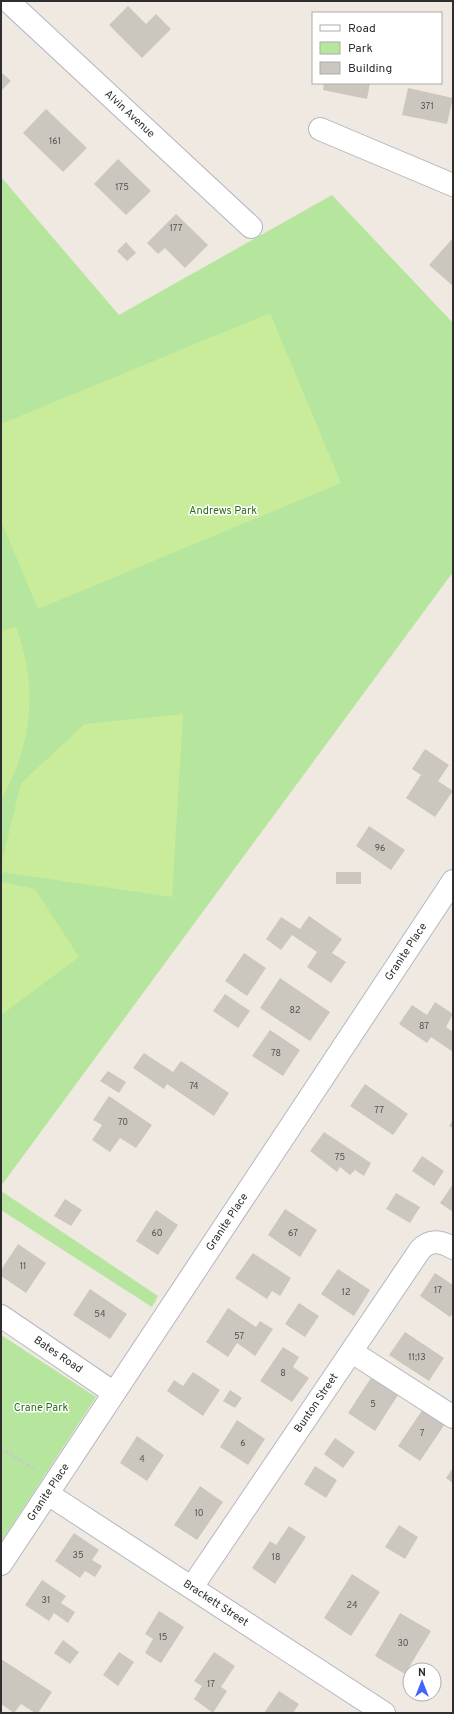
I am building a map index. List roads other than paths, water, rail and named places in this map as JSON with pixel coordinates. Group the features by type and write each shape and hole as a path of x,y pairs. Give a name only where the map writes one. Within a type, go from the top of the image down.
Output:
{"street":[{"name":"Alvin Avenue","path":"8,1 251,227"},
{"path":"320,129 453,185"},
{"name":"Granite Place","path":"1,1564 453,881"},
{"name":"Bunton Street","path":"192,1587 423,1247 432,1242 440,1242 453,1248"},
{"name":"Bates Road","path":"1,1316 114,1393"},
{"path":"352,1352 453,1417"},
{"name":"Brackett Street","path":"48,1494 384,1713"}],"park label":[{"name":"Andrews Park","path":"223,511"},
{"name":"Crane Park","path":"41,1408"}]}
